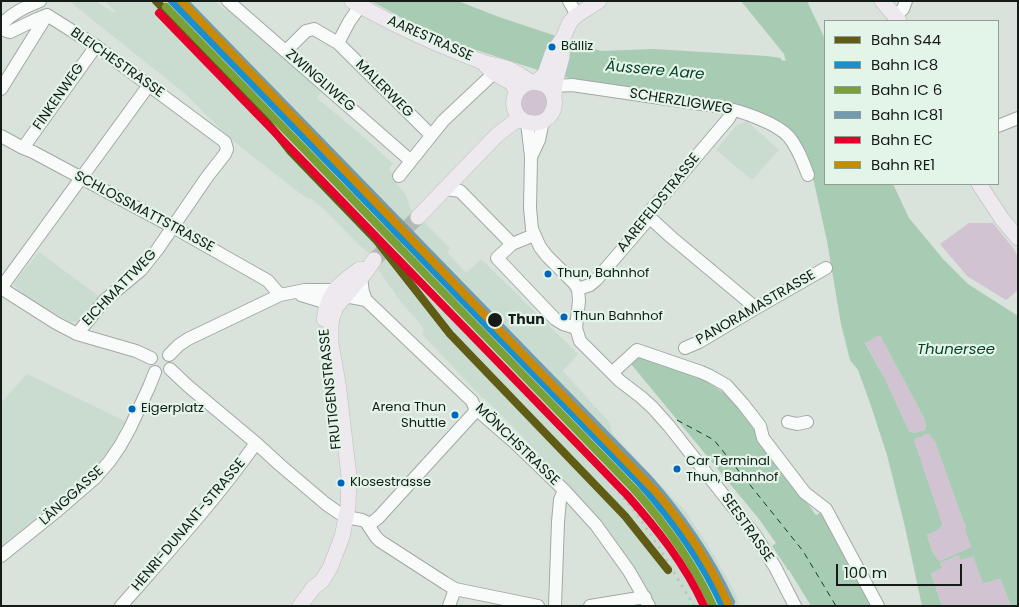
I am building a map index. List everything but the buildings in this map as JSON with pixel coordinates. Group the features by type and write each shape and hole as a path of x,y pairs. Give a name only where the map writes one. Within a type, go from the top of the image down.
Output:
{"main road":[{"path":"418,217 497,135 514,122 525,121 535,123 548,118 552,113 554,104 547,83 562,57 562,38 570,22 577,15 599,1"},
{"path":"882,1 897,19"},
{"name":"AARESTRASSE","path":"356,4 411,32 482,62 506,68 547,83"},
{"name":"AARESTRASSE","path":"482,62 494,73 512,83 515,98"},
{"path":"497,135 522,86 547,83"},
{"path":"515,98 516,113 525,121"},
{"path":"980,185 1002,219 1018,238"},
{"name":"FRUTIGENSTRASSE","path":"300,606 313,588 343,515 340,496 340,474 323,334 324,316 348,292"}],"street":[{"path":"1,25 17,11 40,1"},
{"name":"ZWINGLIWEG","path":"228,1 411,161"},
{"path":"569,1 577,15"},
{"path":"897,19 906,1"},
{"path":"338,43 356,4"},
{"path":"1,29 10,32 42,16 47,16"},
{"path":"1,89 47,16"},
{"name":"BLEICHESTRASSE","path":"47,16 96,46 225,142"},
{"name":"MALERWEG","path":"286,51 306,31 314,29 338,43 431,135"},
{"name":"FINKENWEG","path":"23,148 96,46"},
{"path":"399,176 443,121 494,73"},
{"name":"SCHERZLIGWEG","path":"547,83 572,84 733,110 783,131 796,148 808,176"},
{"path":"149,85 3,293 77,334 136,351 151,358"},
{"name":"AAREFELDSTRASSE","path":"578,289 590,285 596,280 645,223 651,210 729,118 733,110"},
{"path":"999,126 1018,118"},
{"path":"525,121 531,157 531,225 540,247 574,282 578,289 579,301 576,328 555,319 497,258 512,244 534,235"},
{"path":"531,157 543,121"},
{"name":"SCHLOSSMATTSTRASSE","path":"1,136 173,227 263,278 286,294"},
{"name":"EICHMATTWEG","path":"77,334 105,300 145,265 225,154 227,149 225,142"},
{"path":"446,189 460,191 512,244"},
{"path":"648,216 671,238 756,308"},
{"name":"PANORAMASTRASSE","path":"685,348 699,342 826,268"},
{"path":"169,355 188,339 286,294 304,290 348,292"},
{"name":"MÖNCHSTRASSE","path":"348,292 472,401 475,408 564,490 596,525 647,601"},
{"name":"SEESTRASSE","path":"576,328 580,341 587,349 612,374 653,408 744,519 765,550 795,606"},
{"path":"612,374 637,350 706,374 726,385 760,426 764,438 804,493 826,509 878,606"},
{"path":"156,353 166,353 169,355 172,364 170,369 163,374 152,370 151,358 156,353"},
{"path":"170,369 256,442 280,465 343,515 362,520 369,525 380,541 445,583 455,588 538,606"},
{"name":"LÄNGGASSE","path":"1,556 58,510 109,462 130,428 155,372"},
{"path":"369,525 379,517 474,413 475,408"},
{"path":"788,422 797,424 807,422"},
{"name":"HENRI-DUNANT-STRASSE","path":"121,606 225,486 256,442"},
{"path":"554,606 558,522 560,500 564,490"},
{"path":"449,606 455,588"},
{"path":"590,606 647,601"}],"shaded area":[{"path":"69,1 96,1 114,13 115,11 105,1 215,1 225,10 229,9 324,89 317,98 393,164 389,168 397,184 406,195 410,208 450,248 447,252 466,273 481,259 578,354 563,371 609,422 612,433 686,512 735,592 740,606 649,606 600,521 522,436 483,399 422,334 424,332 423,327 401,302 369,253 326,211 310,198 308,199 297,191 232,140 183,92"},
{"path":"532,89 543,92 546,96 548,107 542,115 528,116 521,109 522,96"},
{"path":"747,121 779,150 752,180 716,150 736,126"},
{"path":"969,223 993,223 1014,249 1018,258 1018,290 1006,300 967,276 940,244"},
{"path":"39,252 100,297 77,322 70,322 26,297 13,284"},
{"path":"878,336 881,337 923,416 926,425 925,430 915,433 909,431 886,381 865,342"},
{"path":"27,374 125,421 109,451 90,473 1,547 1,403"},
{"path":"925,433 930,435 935,442 966,525 965,530 971,547 940,561 933,553 927,535 938,530 913,441"},
{"path":"959,555 973,556 983,582 1001,580 1011,606 942,606 931,572 942,568 940,563"}],"water":[{"name":"Thunersee","path":"371,1 458,1 499,17 601,51 654,49 767,56 781,58 781,60 786,61 784,54 741,1 807,1 824,37 824,185 893,185 909,218 943,259 968,284 1018,316 1018,606 1011,606 1001,580 983,583 973,556 961,560 959,555 940,563 942,568 931,573 942,606 922,606 887,455 858,370 850,360 841,324 827,241 814,182 810,171 778,122 538,70 439,38","holes":["878,336 881,337 923,416 926,425 925,430 915,433 909,431 886,381 865,343","924,434 929,434 935,442 966,525 965,530 971,547 940,561 933,553 927,535 938,530 942,524 914,441"]},
{"path":"641,355 676,367 709,383 731,398 816,515 822,512 873,606 811,606 772,546 776,543 759,519 631,364"}],"ferry route":[{"path":"677,420 714,440 803,551 836,606"}],"tunnel":[{"path":"374,260 418,217"}],"railway":[{"path":"494,362 610,482 633,509 657,544 694,606"}],"rail line":[{"name":"S44","path":"156,1 240,88 291,152 377,241 450,334 625,516 668,570"},
{"name":"IC8","path":"172,1 640,483 686,542 706,573 723,606"},
{"name":"RE1","path":"181,1 655,491 677,518 696,546 714,575 729,606"},
{"name":"IC81","path":"184,1 647,477 694,536 731,602"},
{"name":"EC","path":"159,13 627,495 670,548 704,606"}],"transit line":[{"path":"166,7 634,489 678,544 697,574 713,606"}],"place":[{"name":"Bälliz","path":"552,47"},
{"name":"Thun, Bahnhof","path":"548,274"},
{"name":"Thun Bahnhof","path":"564,317"},
{"name":"Thun","path":"495,320"},
{"name":"Eigerplatz","path":"132,409"},
{"name":"Arena Thun Shuttle","path":"455,415"},
{"name":"Car Terminal Thun, Bahnhof","path":"677,469"},
{"name":"Klosestrasse","path":"341,483"}],"water label":[{"name":"Äussere Aare","path":"655,71"}]}
